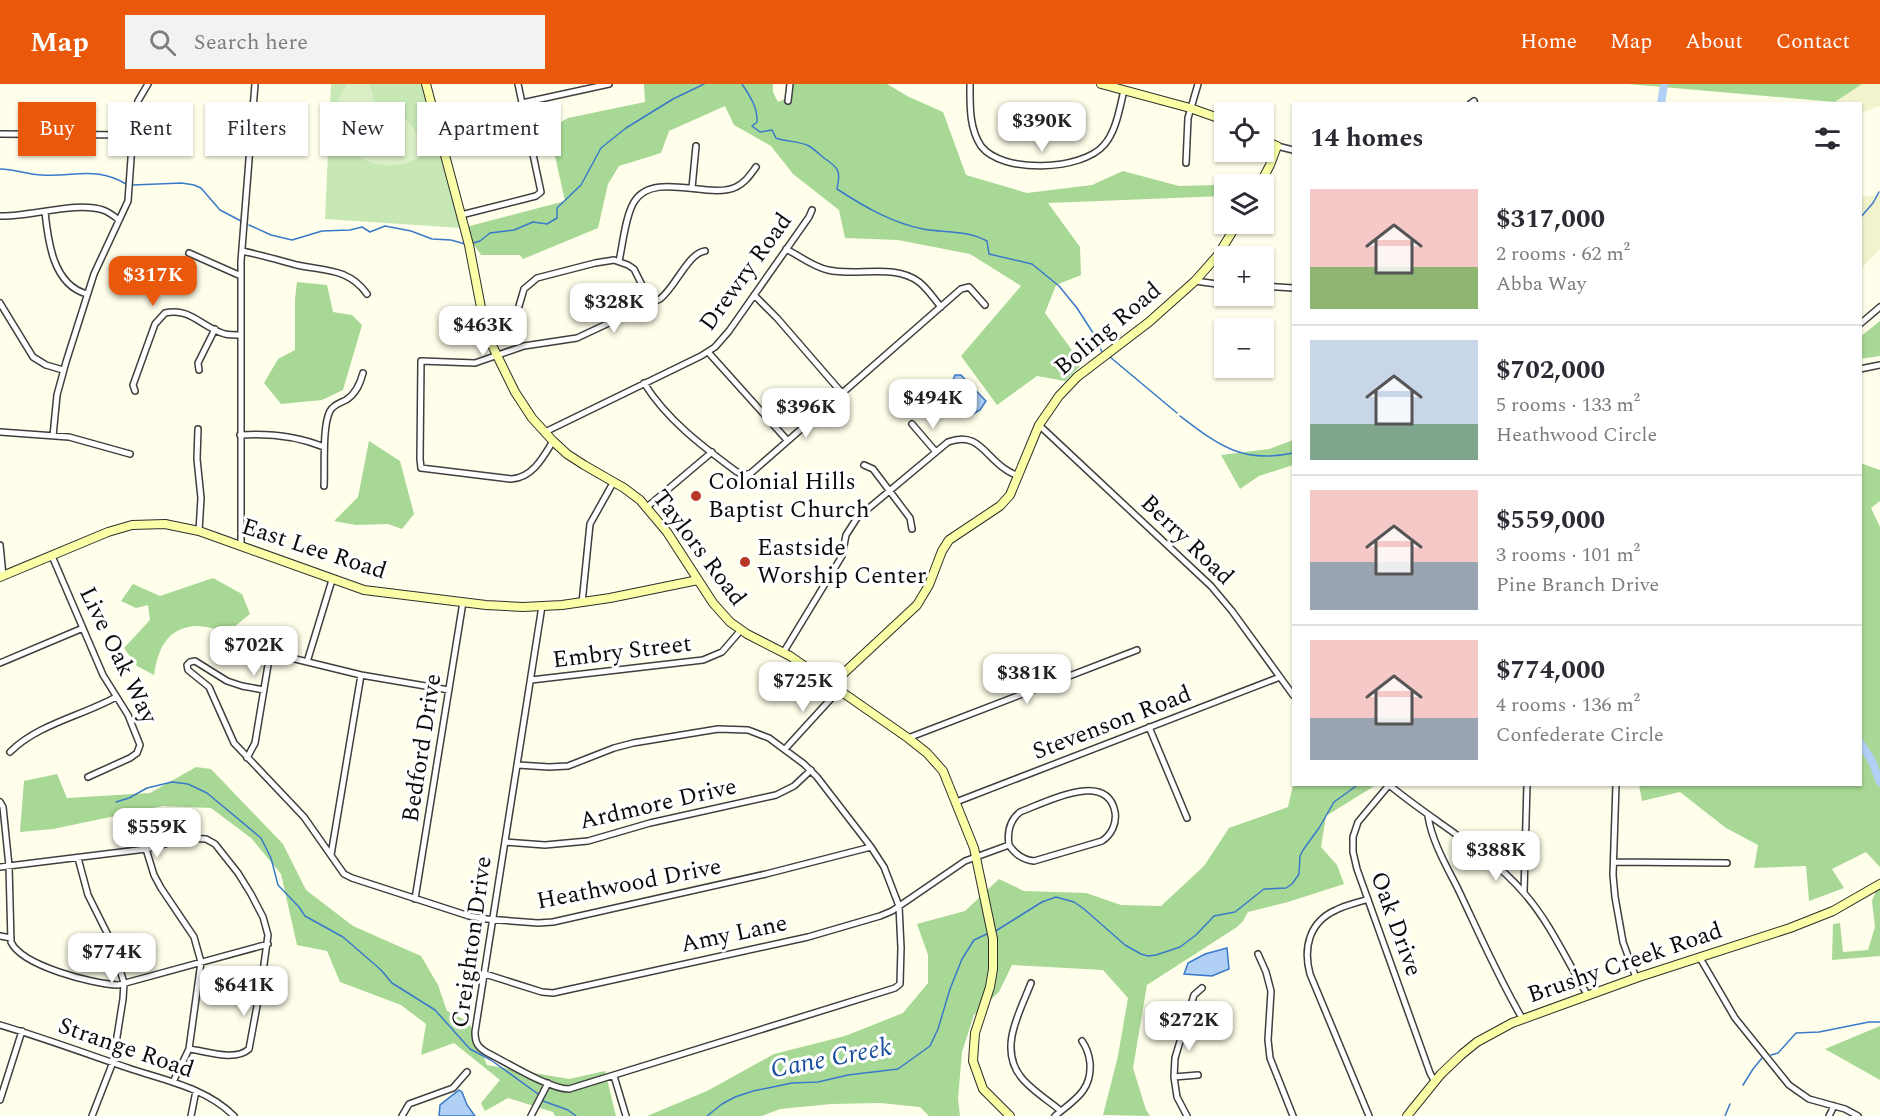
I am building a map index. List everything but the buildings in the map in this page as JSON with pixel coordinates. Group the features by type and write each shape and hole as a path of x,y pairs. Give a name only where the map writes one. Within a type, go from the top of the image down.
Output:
{"street":[{"path":"138,102 148,84"},
{"path":"241,546 241,276 255,84"},
{"name":"Taylors Road","path":"426,84 467,236 485,327 496,356 521,401 544,432 577,461 633,494 647,507 667,532 720,612 741,630 783,653 908,738 927,753 946,778 972,839 993,939 993,969 990,987 975,1034 973,1061 983,1089 1011,1116"},
{"path":"518,84 522,102"},
{"path":"527,102 609,84"},
{"path":"788,101 790,84"},
{"path":"970,84 972,124 981,146 999,160 1027,165 1070,163 1093,154 1103,146 1110,135 1124,90"},
{"path":"1101,84 1214,116"},
{"path":"1186,163 1186,137 1198,84"},
{"path":"0,134 108,135"},
{"path":"1274,145 1292,150"},
{"path":"692,188 696,146"},
{"path":"1265,174 1277,146"},
{"path":"53,436 57,394 87,294 101,256 129,197 131,156"},
{"path":"461,215 536,196 541,192 533,156"},
{"path":"619,261 630,211 639,196 654,188 719,190 734,188 748,178 756,167"},
{"path":"0,216 95,208 119,220"},
{"name":"Drewry Road","path":"544,432 715,347 812,210"},
{"path":"45,212 53,257 70,285 87,294"},
{"name":"Boling Road","path":"831,685 911,611 929,585 945,545 958,532 1004,503 1010,495 1039,425 1072,381 1149,322 1195,281 1213,262 1231,234"},
{"path":"786,249 813,265 829,271 908,276 922,285 941,307"},
{"path":"242,251 335,271 355,282 368,294"},
{"path":"553,441 536,466 519,478 511,479 421,468 421,361 475,363 524,346 577,338 667,294 695,254 705,251"},
{"path":"189,253 241,276"},
{"path":"519,306 524,289 537,278 594,263 619,261 636,272 651,303"},
{"path":"1195,281 1214,284"},
{"path":"644,383 666,413 711,452 737,472 751,473 961,289 967,287 986,305"},
{"path":"1274,287 1292,288"},
{"path":"754,295 842,393"},
{"path":"0,303 33,357 46,365 63,370"},
{"path":"1862,322 1880,307"},
{"path":"135,391 133,385 155,324 165,313 179,311 226,334 240,335"},
{"path":"199,370 198,363 215,329"},
{"path":"708,352 787,440"},
{"path":"1862,369 1880,365"},
{"path":"324,486 327,419 331,409 349,398 359,386 363,373"},
{"path":"912,424 936,452"},
{"name":"Berry Road","path":"1039,425 1211,586 1292,694"},
{"path":"198,429 197,459 201,498 199,531"},
{"path":"0,432 78,439 130,454"},
{"path":"240,435 288,436 324,447"},
{"path":"783,653 842,556 846,535 857,518 948,442 968,439 979,445 1004,469 1018,476"},
{"path":"647,507 711,452"},
{"path":"864,465 873,469 890,490 910,518 912,529"},
{"path":"582,603 590,524 614,483"},
{"name":"East Lee Road","path":"1,577 108,532 132,525 165,524 199,531 371,592 463,602 506,606 582,603 698,580"},
{"path":"0,544 1,577"},
{"name":"Live Oak Way","path":"52,556 103,675 128,715 140,748 130,758 88,777"},
{"path":"307,662 332,580"},
{"name":"Bedford Drive","path":"415,899 463,602"},
{"name":"Creighton Drive","path":"542,606 475,1032 477,1045 486,1052 548,1083 561,1089 569,1089 897,987 901,981 899,906"},
{"path":"0,663 83,628"},
{"name":"Embry Street","path":"531,680 703,660 722,652 741,630"},
{"path":"908,738 1137,650"},
{"path":"247,758 255,742 268,665 273,658 283,656 361,675 449,690"},
{"path":"220,678 208,687 188,670 188,663 197,662 220,678 242,686 264,690"},
{"path":"331,855 361,675"},
{"name":"Stevenson Road","path":"956,802 1280,678"},
{"name":"Heathwood Drive","path":"208,687 234,743 294,805 320,838 340,869 350,877 458,913 493,919 553,922 766,874 871,847"},
{"path":"785,749 838,691"},
{"path":"10,752 20,741 116,697"},
{"path":"1149,727 1187,818"},
{"path":"518,765 568,766 633,743 725,729 741,729 756,733 769,738 785,749 823,783 871,847 888,875 899,906"},
{"name":"Ardmore Drive","path":"505,842 545,845 597,840 650,823 776,795 794,786 811,770"},
{"name":"Oak Drive","path":"1387,786 1361,818 1353,837 1354,859 1435,1082"},
{"path":"1389,786 1492,862 1524,892 1557,940 1587,994"},
{"path":"1524,892 1527,786"},
{"path":"1616,786 1613,880 1623,942 1636,978"},
{"path":"1081,790 1100,792 1107,797 1115,812 1114,825 1108,837 1102,842 1041,861 1027,861 1009,845 1008,832 1015,816 1020,812 1081,790"},
{"path":"0,802 3,807 9,866 10,938 16,950 33,962 94,983 123,985 268,944"},
{"path":"1428,816 1430,827 1445,862 1505,988 1522,1018"},
{"path":"320,838 335,835"},
{"path":"0,867 146,849 192,838 206,839 215,844 238,873 258,907 267,930 268,944 249,1049 241,1054 231,1055 189,1049"},
{"name":"Amy Lane","path":"484,974 542,992 553,993 808,936 880,916 899,906 965,861 1009,845"},
{"path":"146,849 154,875 161,888 194,937 201,962 189,1049 173,1082"},
{"path":"78,858 88,896 114,949 123,985 123,999 112,1062 92,1116"},
{"path":"1614,862 1727,863"},
{"name":"Brushy Creek Road","path":"1407,1116 1435,1082 1469,1047 1522,1018 1587,994 1790,928 1833,911 1880,884"},
{"path":"1368,899 1335,910 1322,919 1310,937 1306,954 1310,974 1370,1116"},
{"path":"0,936 10,938"},
{"path":"1258,954 1271,991 1268,1041 1270,1058 1293,1116"},
{"path":"1700,958 1735,1018 1785,1081 1805,1097 1858,1116"},
{"path":"1031,983 1012,1033 1011,1057 1022,1079 1061,1111"},
{"path":"1187,1116 1177,1097 1174,1077 1175,1058 1194,995 1202,988"},
{"name":"Strange Road","path":"0,1024 196,1091 219,1102 234,1116"},
{"path":"0,1100 22,1031"},
{"path":"1055,1116 1087,1086 1090,1075 1089,1062 1087,1049 1082,1041"},
{"path":"402,1116 409,1104 453,1088 468,1072"},
{"path":"1174,1077 1198,1075"},
{"path":"614,1076 626,1116"},
{"path":"531,1116 548,1083"},
{"path":"191,1116 196,1091"},
{"path":"1829,1116 1834,1106"}],"green space":[{"path":"331,84 421,84 426,102 417,102 417,156 442,156 462,228 325,219 328,156 405,156 405,102 330,102"},
{"path":"347,84 370,84 374,102 338,102"},
{"path":"644,84 773,84 773,92 778,102 790,97 791,84 887,84 943,112 966,175 1027,193 1092,185 1123,171 1179,186 1214,185 1214,196 1048,203 1080,247 1081,275 1056,285 1045,313 1082,364 1065,381 1037,376 997,405 961,356 1021,286 970,254 898,240 845,238 839,210 793,174 771,146 734,125 725,106 669,131 661,153 619,166 608,184 598,228 523,259 520,255 481,255 462,228 565,201 555,156 561,156 561,122 568,118 645,102"},
{"path":"1628,84 1862,84 1835,102"},
{"path":"1862,84 1880,84 1880,106 1862,112 1862,102 1836,102"},
{"path":"405,118 417,133 417,156 421,156 408,163 383,165 360,157 405,156"},
{"path":"1880,195 1880,249 1862,268 1862,197"},
{"path":"297,282 327,285 333,312 352,315 362,325 343,390 322,400 281,404 264,383 278,359 295,350"},
{"path":"1880,321 1880,356 1862,359 1862,335"},
{"path":"1292,440 1292,465 1259,476 1240,489 1221,455 1269,449"},
{"path":"369,441 400,461 414,514 402,529 388,524 356,525 334,521 358,497"},
{"path":"1862,464 1880,470 1880,501 1871,508 1880,527 1880,867 1866,852 1832,869 1844,888 1809,901 1806,866 1754,868 1758,845 1726,828 1680,792 1642,801 1639,786 1862,786"},
{"path":"213,578 242,594 250,614 229,631 196,626 177,631 161,649 154,675 137,666 124,648 150,620 148,605 136,608 121,601 133,584 160,596"},
{"path":"196,767 211,769 283,844 306,890 353,926 421,956 438,985 447,1011 469,1022 487,1065 569,1079 605,1071 616,1116 555,1116 553,1112 508,1098 485,1111 481,1103 500,1080 454,1043 421,1055 426,1024 401,1005 340,982 327,951 297,945 281,874 251,838 211,808 163,806 53,829 20,832 24,781 57,774 67,798 150,793"},
{"path":"1293,786 1374,786 1326,816 1321,847 1337,865 1344,884 1248,912 1237,927 1147,985 1133,1068 1150,1116 1103,1115 1118,1056 1128,998 1103,970 1012,965 999,992 974,1015 962,1052 958,1099 960,1116 929,1116 920,1107 880,1103 831,1104 780,1109 762,1116 647,1116 707,1091 774,1054 845,1036 903,1013 928,983 928,955 917,924 965,911 999,879 1024,891 1086,893 1121,905 1161,906 1204,866 1229,828 1288,807"},
{"path":"1880,881 1880,956 1832,960 1833,924 1840,923 1843,952 1868,950 1875,927 1872,901"},
{"path":"1880,1026 1880,1080 1825,1049"}],"water":[{"path":"955,375 961,375 986,401 980,410 973,414 962,407 952,383"},
{"path":"1227,948 1229,969 1212,976 1184,974 1188,963 1205,954"},
{"path":"459,1090 475,1116 439,1116 440,1105"}],"waterway":[{"path":"473,243 480,241 490,233 514,230 533,222 547,224 557,218 557,208 581,185 601,148 626,128 673,99 704,84"},
{"path":"742,84 755,107 757,122 752,126 760,132 772,130 776,138 809,146 838,170 837,189 900,223 923,229 980,237 987,241 989,254 1032,264 1059,286 1077,308 1095,336 1102,352"},
{"path":"1661,102 1664,84"},
{"path":"0,169 37,175 104,175 126,184"},
{"path":"133,185 182,183 194,185 201,188 220,210 241,221"},
{"path":"1862,216 1879,192"},
{"path":"249,225 271,235 292,240 322,231 362,227 370,232 385,226 411,231 432,239 451,240 465,244"},
{"path":"1110,357 1177,413"},
{"path":"1180,416 1207,436 1232,450 1259,456 1292,453"},
{"path":"1862,745 1872,761 1880,782"},
{"path":"116,802 147,788 172,782 188,784 207,793 261,838 271,858 278,885 305,916 343,937 381,970 392,983 435,1010 470,1049 491,1060 538,1094"},
{"name":"Cane Creek","path":"994,932 1042,902 1056,897 1074,902 1125,945 1141,954 1156,955 1180,947 1196,935 1214,916 1235,912 1264,889 1286,888 1292,884 1299,874 1300,856 1303,850 1334,802 1356,786"},
{"name":"Cane Creek","path":"707,1116 722,1104 753,1091 792,1083 818,1082 848,1075 898,1069 930,1046 962,959 974,940 989,933"},
{"path":"1771,1055 1778,1053 1796,1033 1819,1032 1880,1022"},
{"path":"1743,1085 1762,1058"},
{"path":"543,1101 568,1110 576,1116"},
{"path":"1725,1116 1730,1104"}],"place":[{"name":"Colonial Hills Baptist Church","path":"696,496"},
{"name":"Eastside Worship Center","path":"745,562"}]}
